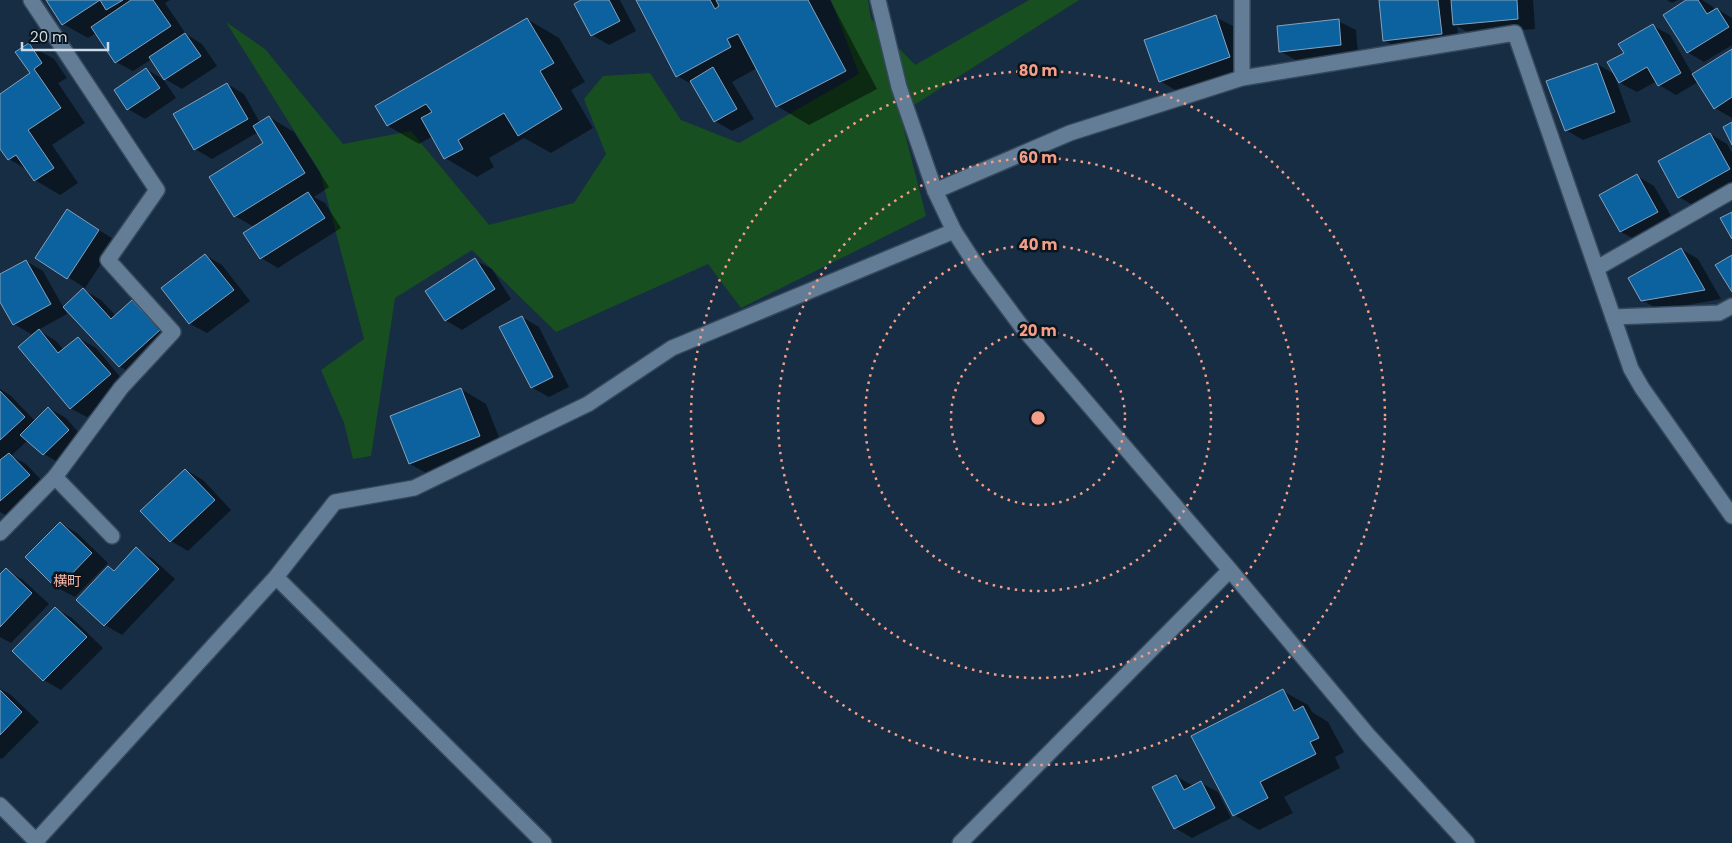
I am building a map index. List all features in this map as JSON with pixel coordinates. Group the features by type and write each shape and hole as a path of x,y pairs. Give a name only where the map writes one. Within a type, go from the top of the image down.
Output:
{"street":[{"path":"0,533 56,477 121,388 173,332 108,260 157,190 31,0"},
{"path":"878,0 899,87 935,191 954,231 978,268 1022,327 1368,735 1467,843"},
{"path":"1242,0 1242,78"},
{"path":"935,191 1070,133 1242,78 1515,33 1631,369 1642,388 1732,516"},
{"path":"1597,268 1732,191"},
{"path":"0,805 37,842 276,577 335,502 414,488 588,404 672,348 954,231"},
{"path":"1613,317 1719,313 1732,306"},
{"path":"56,477 112,536"},
{"path":"960,843 1230,570"},
{"path":"276,577 544,843"}],"green space":[{"path":"831,0 868,0 871,19 915,65 1029,0 1079,0 900,114 926,216 741,308 708,264 556,332 472,250 395,298 371,456 353,459 344,423 321,370 364,339 320,172 226,22 265,49 343,144 411,131 489,225 574,203 606,154 584,99 603,76 650,73 681,120 739,143 859,74"}],"building":[{"path":"46,0 100,0 62,25"},
{"path":"100,0 123,0 106,10"},
{"path":"131,0 153,0 171,26 115,63 91,27"},
{"path":"581,0 609,0 620,21 591,36 574,4"},
{"path":"636,0 710,0 715,9 719,6 716,0 808,0 846,71 776,107 738,34 727,39 731,47 676,77"},
{"path":"1379,0 1438,0 1442,34 1383,41"},
{"path":"1451,0 1517,0 1518,19 1453,25"},
{"path":"1686,0 1698,0 1707,14 1717,8 1729,27 1687,53 1663,15"},
{"path":"1216,15 1230,57 1159,82 1144,40"},
{"path":"527,18 554,63 540,71 562,109 518,136 504,113 458,140 463,149 444,159 421,118 432,112 426,104 387,126 375,106"},
{"path":"1339,19 1341,45 1279,52 1277,26"},
{"path":"1653,24 1681,73 1658,86 1647,67 1619,83 1607,62 1624,53 1618,44"},
{"path":"185,33 201,56 164,80 149,57"},
{"path":"29,43 42,63 34,69 61,108 28,130 54,168 34,181 16,155 8,160 0,149 0,94 30,73 15,52"},
{"path":"1732,49 1732,97 1714,109 1692,74"},
{"path":"1597,63 1615,112 1565,131 1546,81"},
{"path":"713,67 737,109 714,122 690,81"},
{"path":"146,68 160,88 127,110 114,90"},
{"path":"227,83 248,119 194,150 173,114"},
{"path":"269,116 305,173 234,217 209,177 263,143 253,126"},
{"path":"1732,122 1732,145 1723,127"},
{"path":"1710,133 1730,169 1678,198 1658,161"},
{"path":"1637,174 1658,212 1620,232 1599,195"},
{"path":"308,192 325,218 260,259 243,233"},
{"path":"67,209 99,230 67,279 35,258"},
{"path":"1732,212 1732,239 1720,218"},
{"path":"1681,248 1705,290 1641,301 1628,278"},
{"path":"205,254 234,290 189,324 161,288"},
{"path":"1732,255 1732,292 1715,265"},
{"path":"475,258 495,289 445,321 425,291"},
{"path":"26,260 51,304 13,325 0,302 0,274"},
{"path":"83,288 111,319 132,300 160,330 119,367 63,307"},
{"path":"522,316 553,377 531,388 499,327"},
{"path":"39,329 58,353 78,337 111,374 70,409 18,347"},
{"path":"461,388 480,436 409,464 390,416"},
{"path":"0,391 25,417 0,440"},
{"path":"48,407 69,430 43,455 20,435"},
{"path":"9,453 30,475 0,501 0,460"},
{"path":"185,469 215,500 170,542 140,511"},
{"path":"60,522 92,553 57,589 25,557"},
{"path":"136,547 159,569 104,626 76,600 108,566 114,571"},
{"path":"6,568 32,593 0,627 0,574"},
{"path":"55,607 87,637 43,681 12,651"},
{"path":"1283,689 1294,711 1303,706 1319,738 1310,742 1316,754 1260,782 1268,798 1233,816 1191,736"},
{"path":"0,690 22,712 0,735"},
{"path":"1176,775 1184,790 1201,781 1215,808 1174,829 1152,787"}],"district":[{"name":"横町","path":"67,581"}]}
